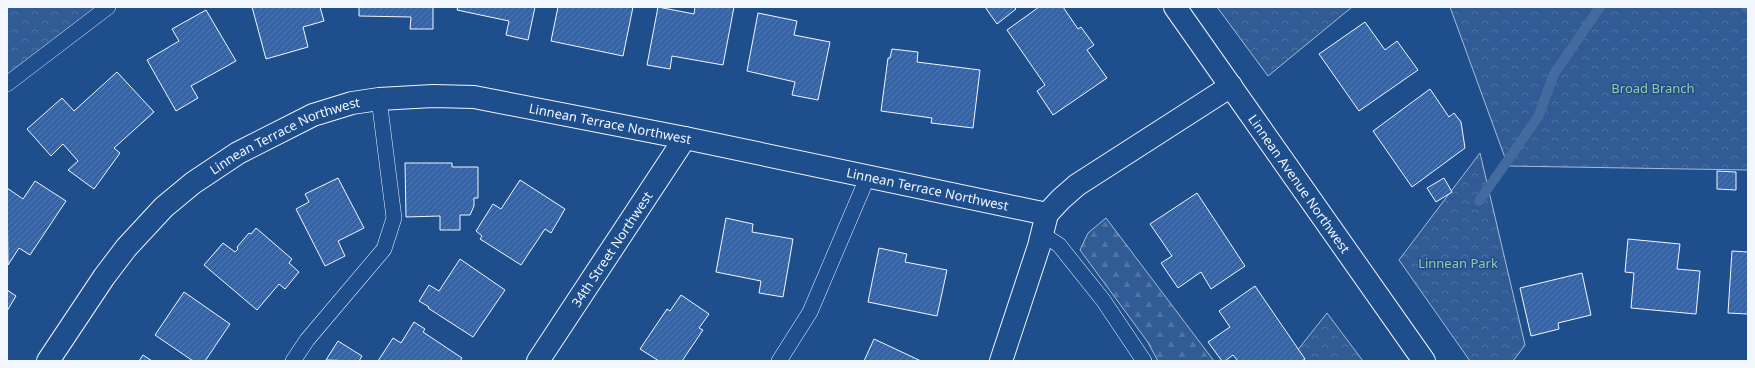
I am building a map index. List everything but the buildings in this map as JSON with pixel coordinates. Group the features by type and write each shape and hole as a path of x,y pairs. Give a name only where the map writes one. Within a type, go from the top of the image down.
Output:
{"street":[{"name":"Linnean Avenue Northwest","path":"1175,7 1424,361"},
{"path":"1002,361 1045,224 1061,199 1077,185 1231,86"},
{"name":"Linnean Terrace Northwest","path":"48,361 104,277 126,248 164,207 193,184 238,153 313,115 352,103 379,99 433,96 474,97 685,138 868,176 1045,224"},
{"name":"34th Street Northwest","path":"538,361 685,138"}],"lane":[{"path":"7,84 108,7"},
{"path":"293,361 307,340 384,248 394,218 379,99"},
{"path":"779,361 810,312 868,176"},
{"path":"1045,224 1059,245 1103,300 1144,361"}],"green space":[{"path":"7,7 97,7 7,80"},
{"path":"1217,7 1352,7 1268,76"},
{"name":"Broad Branch","path":"1450,7 1748,7 1748,170 1508,166"},
{"name":"Linnean Park","path":"1480,153 1525,345 1513,361 1470,361 1399,260"},
{"path":"1106,218 1214,361 1158,361 1147,341 1080,250 1088,233"},
{"path":"1327,313 1363,361 1289,361"}],"waterway":[{"path":"1479,201 1538,117 1554,74 1600,7"}]}
